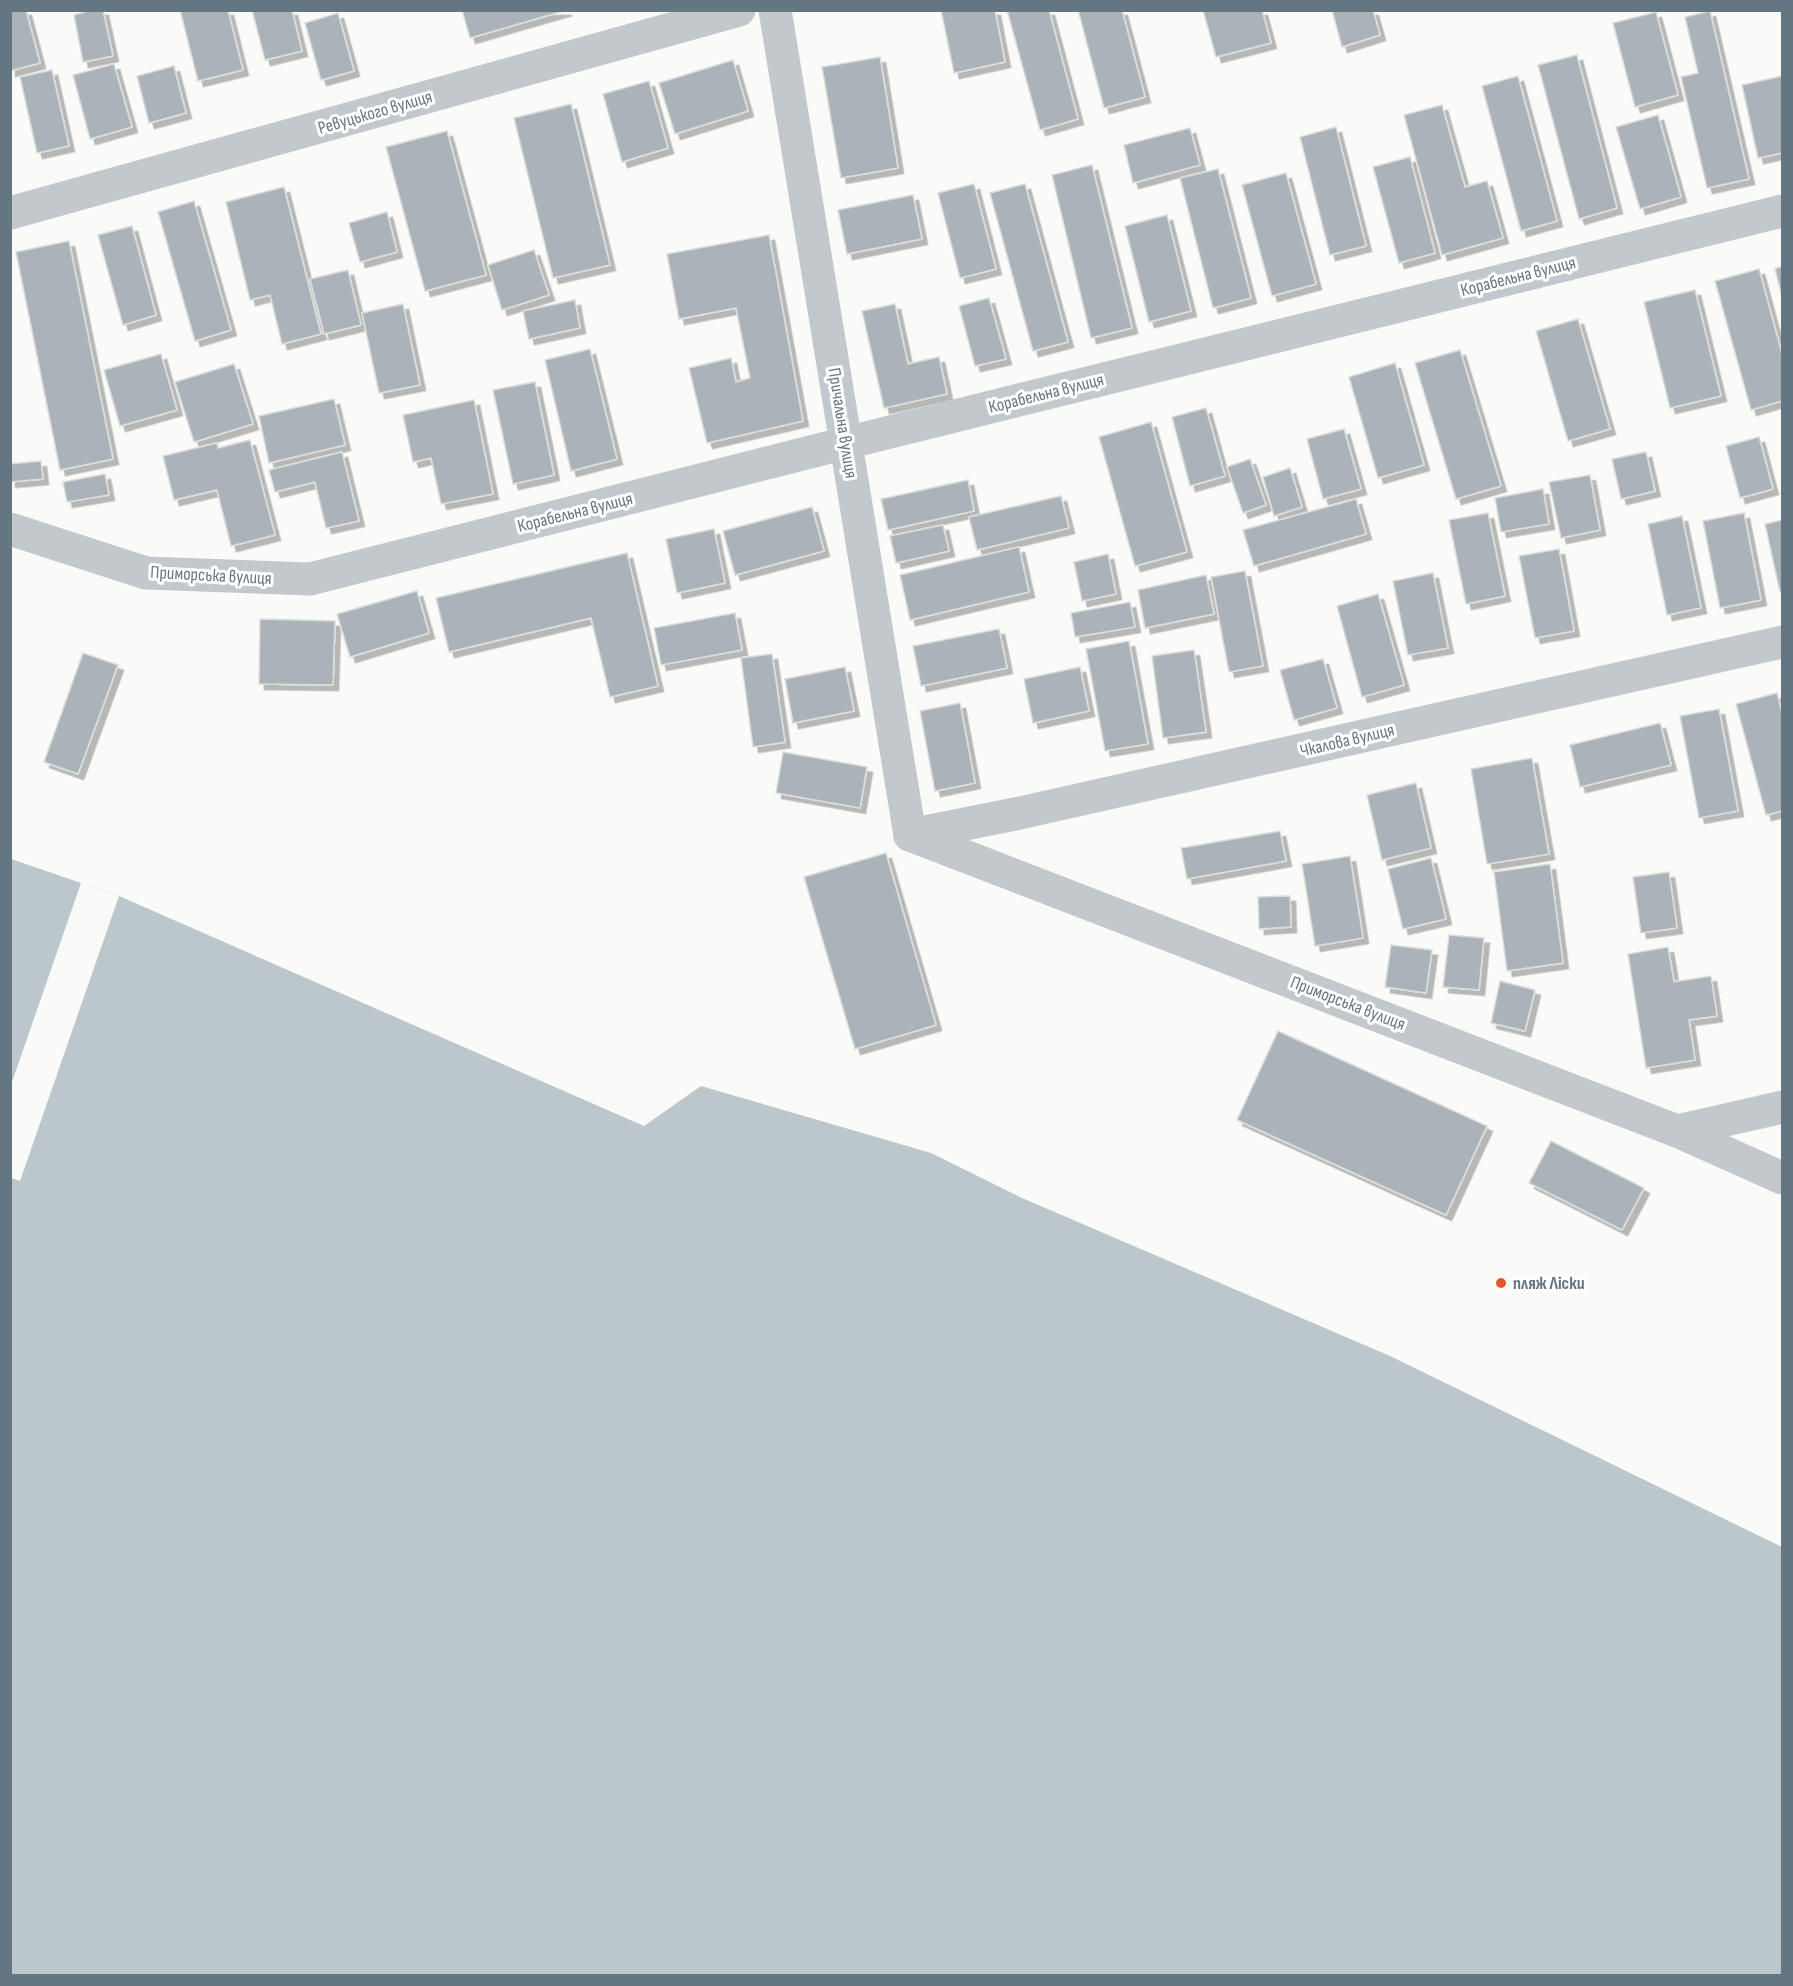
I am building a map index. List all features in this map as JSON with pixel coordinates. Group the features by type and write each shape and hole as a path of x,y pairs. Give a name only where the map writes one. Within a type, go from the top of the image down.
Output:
{"street":[{"name":"Ревуцького вулиця","path":"10,213 740,10"},
{"name":"Причальна вулиця","path":"776,10 910,835"},
{"name":"Корабельна вулиця","path":"310,579 846,442 1782,211"},
{"name":"Приморська вулиця","path":"10,529 146,573 310,579"},
{"name":"Чкалова вулиця","path":"910,835 1054,806 1782,642"},
{"name":"Приморська вулиця","path":"910,835 1677,1131 1782,1178"},
{"path":"1677,1131 1782,1107"}],"shaded area":[{"path":"11,859 119,896 644,1126 701,1086 931,1153 1022,1198 1390,1356 1782,1547 1782,1975 11,1976"}],"pier":[{"path":"81,883 119,896 20,1181 11,1178 11,1085"}],"building":[{"path":"10,10 26,10 40,63 10,71"},
{"path":"92,10 103,10 113,56 83,62 74,15"},
{"path":"180,10 228,10 243,70 198,81"},
{"path":"252,10 292,10 302,51 265,60"},
{"path":"462,10 567,10 470,38"},
{"path":"941,10 995,10 1005,62 954,73"},
{"path":"1007,10 1049,10 1078,119 1040,130"},
{"path":"1078,10 1122,10 1145,97 1104,108"},
{"path":"1203,10 1262,10 1271,43 1216,57"},
{"path":"1332,10 1373,10 1380,35 1342,47"},
{"path":"1710,11 1749,179 1707,188 1681,77 1698,73 1685,17"},
{"path":"1656,12 1678,95 1635,107 1613,23"},
{"path":"338,13 354,71 321,80 305,23"},
{"path":"1577,55 1617,208 1579,219 1538,65"},
{"path":"880,57 898,168 841,178 822,67"},
{"path":"733,60 748,111 675,134 659,83"},
{"path":"114,64 132,127 90,139 73,75"},
{"path":"174,66 186,113 149,123 137,76"},
{"path":"52,70 69,146 37,153 20,77"},
{"path":"1518,76 1557,221 1521,231 1482,86"},
{"path":"1782,76 1782,153 1758,158 1742,85"},
{"path":"649,81 668,148 622,162 603,94"},
{"path":"571,104 610,265 553,278 514,118"},
{"path":"1442,105 1465,187 1487,181 1503,238 1442,255 1404,115"},
{"path":"1658,115 1681,197 1640,209 1616,127"},
{"path":"1336,127 1366,246 1330,255 1300,137"},
{"path":"1190,128 1200,165 1133,183 1124,145"},
{"path":"447,131 486,275 425,291 386,147"},
{"path":"1410,157 1435,253 1399,263 1373,167"},
{"path":"1092,165 1132,328 1091,338 1052,175"},
{"path":"1218,169 1251,298 1213,308 1180,178"},
{"path":"1286,173 1316,284 1272,296 1242,185"},
{"path":"974,184 996,269 960,278 938,193"},
{"path":"1025,184 1068,342 1033,351 990,193"},
{"path":"284,187 321,334 282,344 270,295 250,300 226,202"},
{"path":"913,195 922,239 847,254 838,210"},
{"path":"194,201 231,330 195,341 158,212"},
{"path":"387,212 397,252 360,262 349,223"},
{"path":"1167,215 1191,311 1149,322 1125,226"},
{"path":"132,226 156,315 123,325 98,235"},
{"path":"769,235 803,421 707,443 689,368 731,358 736,382 750,378 736,308 679,319 667,254"},
{"path":"69,241 113,459 60,470 16,252"},
{"path":"534,250 549,295 502,310 488,265"},
{"path":"1782,266 1782,297 1775,269"},
{"path":"1759,269 1782,354 1782,401 1751,410 1715,281"},
{"path":"348,270 361,325 324,334 310,279"},
{"path":"1695,290 1721,396 1670,408 1644,302"},
{"path":"989,298 1006,359 975,366 959,306"},
{"path":"575,300 580,328 529,339 523,311"},
{"path":"403,304 420,385 379,393 362,313"},
{"path":"895,304 908,364 939,357 947,394 884,408 862,311"},
{"path":"1578,319 1610,429 1568,441 1536,331"},
{"path":"590,349 617,459 571,471 545,360"},
{"path":"1460,350 1501,486 1456,499 1415,363"},
{"path":"161,354 177,410 120,426 104,370"},
{"path":"1395,363 1424,465 1378,478 1349,377"},
{"path":"234,364 253,424 194,442 175,382"},
{"path":"535,382 554,475 513,484 493,390"},
{"path":"334,399 345,445 269,463 259,416"},
{"path":"474,400 493,494 441,504 431,458 413,462 403,415"},
{"path":"1206,408 1225,476 1190,486 1172,417"},
{"path":"1151,422 1187,552 1135,566 1099,437"},
{"path":"1344,429 1361,489 1323,499 1307,439"},
{"path":"1759,437 1773,489 1740,498 1726,446"},
{"path":"250,440 275,535 231,546 217,490 174,500 163,456 217,443 218,448"},
{"path":"342,452 359,521 326,528 315,482 275,492 269,470"},
{"path":"1646,452 1655,491 1621,499 1612,459"},
{"path":"1250,459 1266,505 1243,513 1227,467"},
{"path":"41,461 43,479 10,482 10,464"},
{"path":"1290,468 1302,507 1274,516 1263,477"},
{"path":"105,474 109,495 67,502 63,482"},
{"path":"1590,475 1600,530 1561,538 1549,482"},
{"path":"968,480 974,511 888,530 881,499"},
{"path":"1543,489 1549,524 1501,532 1495,498"},
{"path":"1061,496 1069,528 977,550 969,517"},
{"path":"1356,499 1366,534 1254,566 1243,530"},
{"path":"812,507 824,551 735,575 723,531"},
{"path":"1488,513 1505,596 1466,604 1449,520"},
{"path":"1744,513 1761,600 1720,608 1703,521"},
{"path":"1682,516 1701,608 1667,615 1648,524"},
{"path":"1782,520 1782,591 1780,592 1765,524"},
{"path":"943,525 949,551 896,563 890,536"},
{"path":"714,529 725,583 677,593 666,539"},
{"path":"1019,547 1029,592 910,620 900,575"},
{"path":"1559,549 1574,631 1535,638 1519,556"},
{"path":"627,553 658,686 610,697 591,618 449,652 436,598"},
{"path":"1108,554 1116,594 1082,601 1074,562"},
{"path":"1245,571 1263,666 1229,672 1211,577"},
{"path":"1433,573 1448,648 1408,655 1393,581"},
{"path":"1206,575 1214,614 1145,628 1138,590"},
{"path":"417,591 429,633 350,657 337,614"},
{"path":"1378,594 1404,685 1362,697 1337,606"},
{"path":"1130,602 1135,627 1075,637 1071,613"},
{"path":"735,613 742,650 661,665 654,628"},
{"path":"260,619 335,621 333,685 259,684"},
{"path":"999,629 1007,668 921,686 913,646"},
{"path":"1129,641 1148,744 1105,751 1086,649"},
{"path":"1194,650 1206,732 1163,738 1152,656"},
{"path":"83,653 118,665 78,774 44,762"},
{"path":"772,654 785,742 753,747 741,658"},
{"path":"1323,659 1337,708 1294,720 1280,670"},
{"path":"845,667 854,711 793,723 785,679"},
{"path":"1080,667 1089,711 1033,723 1024,679"},
{"path":"1777,693 1782,713 1782,811 1766,815 1736,704"},
{"path":"960,703 975,783 935,791 920,711"},
{"path":"1719,709 1738,811 1699,818 1680,716"},
{"path":"1660,723 1671,765 1580,787 1570,745"},
{"path":"783,752 867,767 860,808 776,793"},
{"path":"1532,758 1549,854 1487,864 1471,769"},
{"path":"1416,783 1431,848 1382,860 1367,795"},
{"path":"1280,831 1286,861 1187,879 1181,848"},
{"path":"886,853 936,1025 855,1049 804,877"},
{"path":"1350,856 1363,938 1315,946 1302,864"},
{"path":"1431,858 1446,919 1403,929 1388,869"},
{"path":"1550,864 1563,963 1507,971 1494,872"},
{"path":"1669,872 1677,928 1641,933 1633,877"},
{"path":"1290,896 1291,927 1259,929 1258,897"},
{"path":"1449,935 1484,938 1479,990 1443,987"},
{"path":"1391,945 1432,950 1426,993 1385,987"},
{"path":"1668,947 1674,982 1711,976 1717,1016 1689,1020 1695,1060 1646,1068 1628,954"},
{"path":"1500,981 1535,990 1525,1031 1491,1023"},
{"path":"1278,1031 1487,1126 1446,1215 1237,1120"},
{"path":"1551,1141 1644,1188 1622,1230 1529,1183"}],"place":[{"name":"пляж Ліски","path":"1501,1283"}]}
